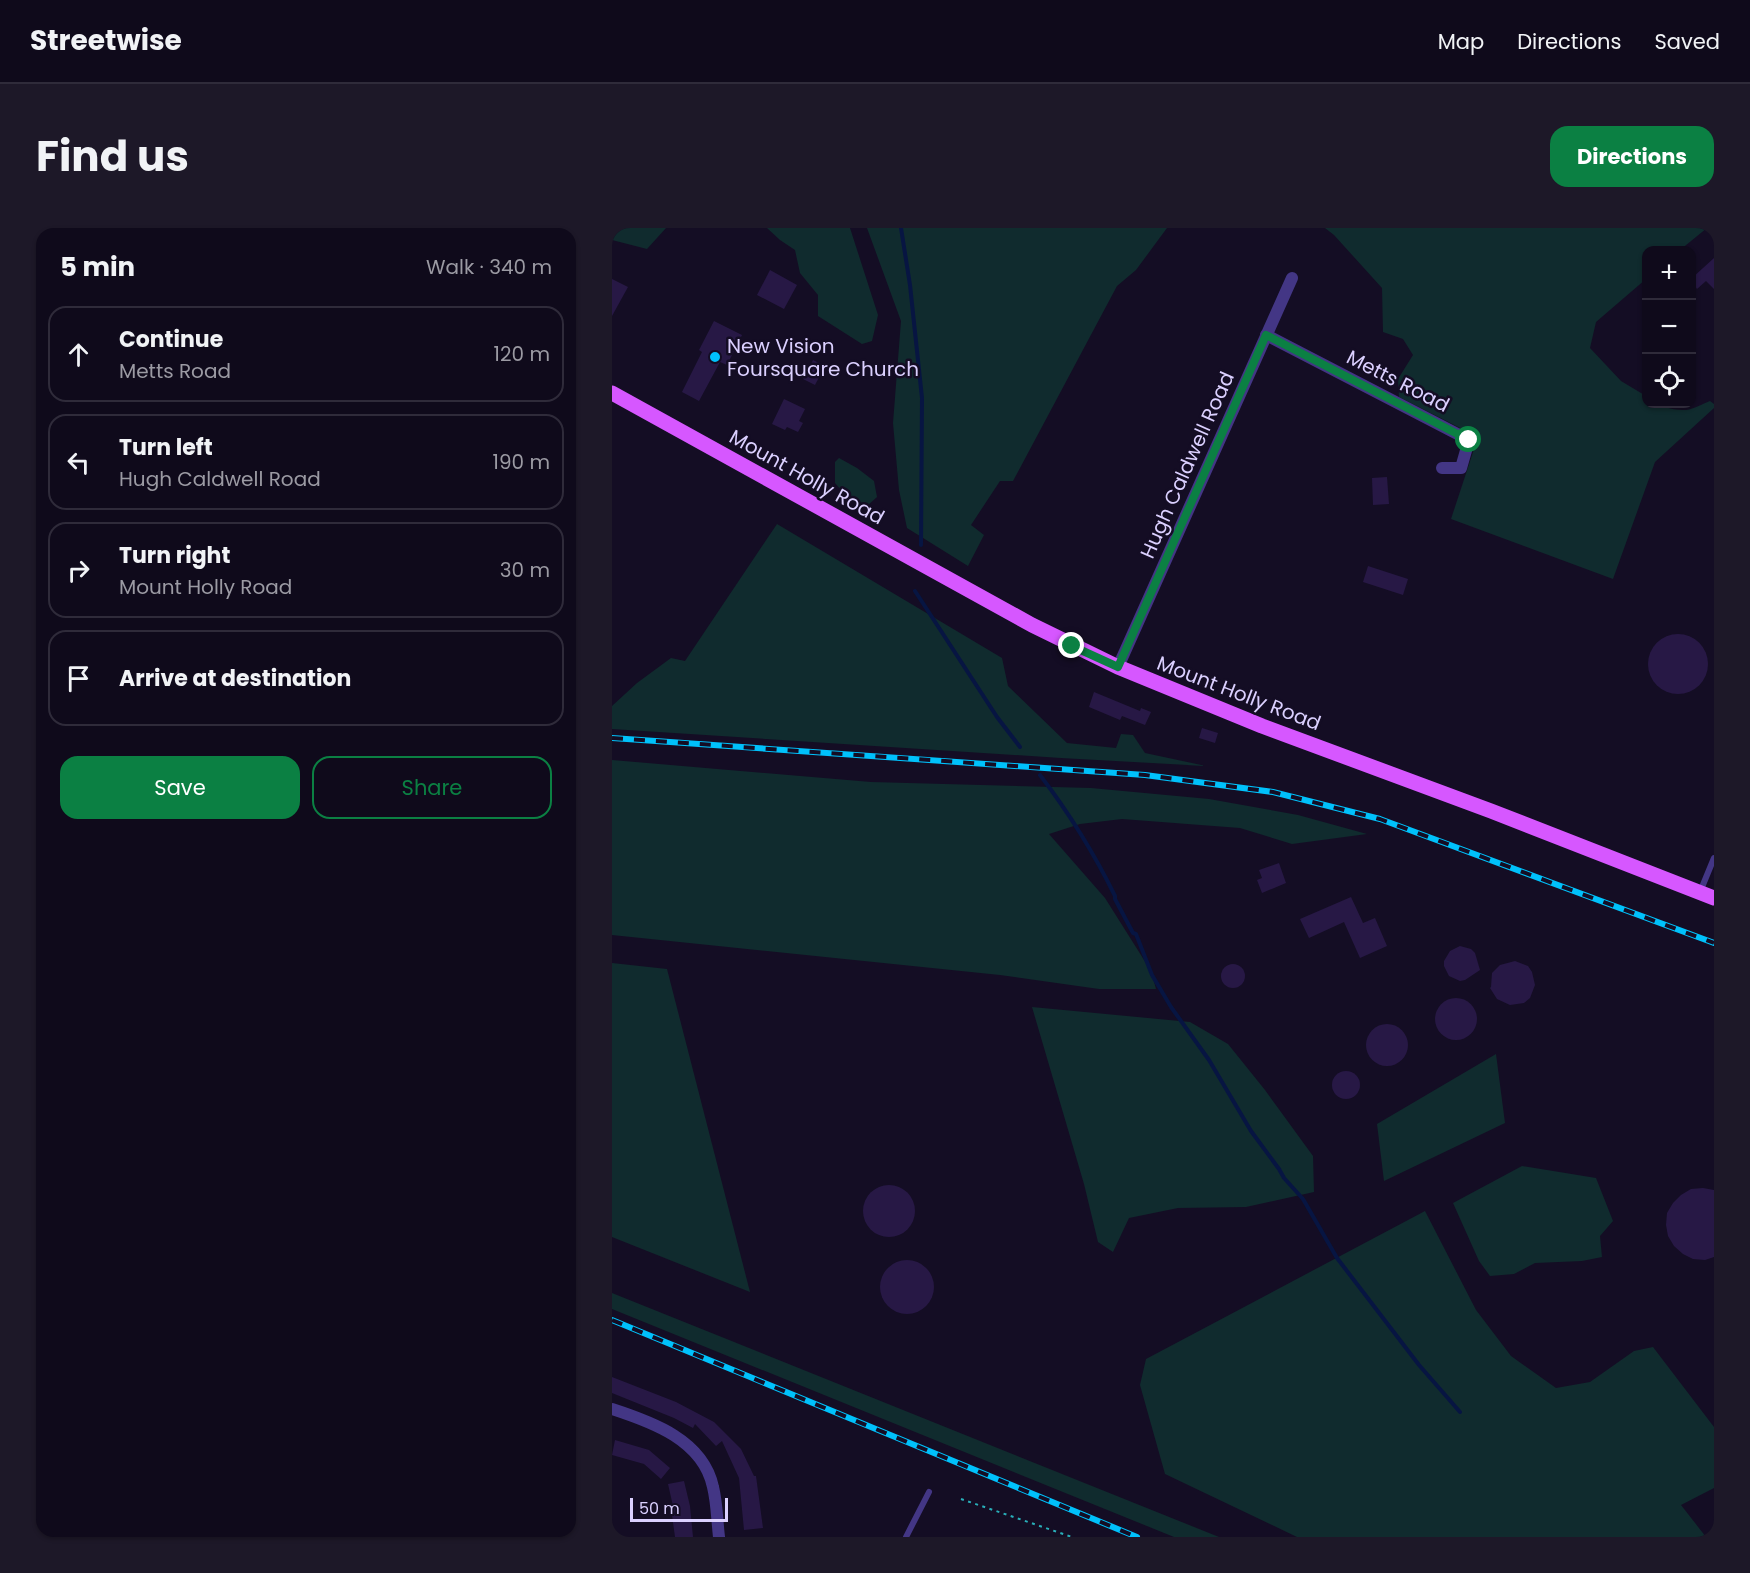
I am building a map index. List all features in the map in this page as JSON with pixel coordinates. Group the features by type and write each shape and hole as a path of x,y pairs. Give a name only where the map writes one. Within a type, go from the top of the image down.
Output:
{"main road":[{"name":"Mount Holly Road","path":"612,393 1022,620 1118,667 1262,726 1707,895"}],"street":[{"name":"Hugh Caldwell Road","path":"1118,667 1292,279"},
{"name":"Metts Road","path":"1266,335 1469,440 1461,468 1442,468"},
{"path":"612,1409 665,1430 692,1449 708,1473 713,1486 719,1537"}],"lane":[{"path":"1707,895 1714,858"},
{"path":"906,1537 929,1492"}],"path":[{"path":"961,1498 1071,1537"}],"green space":[{"path":"612,228 666,228 647,249 612,240"},
{"path":"767,228 850,228 878,315 872,341 862,344 818,316 818,295 800,273 795,250"},
{"path":"867,228 1167,228 1136,270 1117,286 1013,481 1000,481 971,525 984,535 968,566 907,528 899,490 893,423 901,321"},
{"path":"1325,228 1707,228 1685,246 1642,246 1642,282 1596,322 1590,348 1621,381 1642,394 1642,408 1686,410 1710,401 1714,404 1714,408 1655,462 1613,579 1451,519 1478,437 1399,397 1398,379 1413,355 1403,339 1383,332 1382,288"},
{"path":"839,458 874,481 877,497 868,505 849,499 835,483 835,462"},
{"path":"777,524 1002,658 1008,686 1067,743 1116,748 1121,734 1133,735 1145,753 1206,766 612,729 612,706 637,683 671,658 685,661"},
{"path":"612,760 871,782 1091,788 1209,799 1298,815 1367,834 1292,844 1240,828 1122,819 1080,824 1049,834 1105,898 1151,971 1156,989 1099,989 1000,975 612,935"},
{"path":"612,963 667,969 750,1292 612,1237"},
{"path":"1032,1007 1190,1022 1228,1044 1313,1156 1314,1192 1246,1207 1178,1208 1129,1218 1113,1252 1098,1242 1084,1184"},
{"path":"1496,1054 1505,1123 1384,1181 1377,1124"},
{"path":"1522,1166 1596,1178 1613,1221 1600,1236 1602,1257 1582,1261 1535,1263 1514,1274 1490,1276 1479,1261 1453,1203"},
{"path":"1425,1211 1476,1310 1511,1356 1556,1388 1590,1382 1634,1351 1653,1347 1714,1427 1714,1488 1681,1505 1706,1537 1297,1537 1165,1474 1140,1385 1146,1359"},
{"path":"612,1293 1219,1537 1174,1537 612,1309"}],"building":[{"path":"1714,258 1714,289 1706,281 1697,289 1696,274"},
{"path":"770,270 797,285 784,309 757,295"},
{"path":"612,279 628,287 612,316"},
{"name":"New Vision Foursquare Church","path":"714,321 742,335 727,365 720,362 699,401 682,392"},
{"path":"813,360 825,366 815,385 803,379"},
{"path":"784,399 805,409 799,421 803,423 798,432 787,427 785,430 772,424"},
{"path":"1387,477 1389,504 1373,505 1372,478"},
{"path":"1368,566 1408,579 1403,595 1363,582"},
{"path":"1678,634 1695,639 1703,647 1708,664 1703,681 1695,689 1678,694 1661,689 1653,681 1648,664 1653,647 1661,639"},
{"path":"1094,692 1140,711 1141,708 1151,712 1145,725 1122,716 1120,720 1089,707"},
{"path":"1202,728 1218,733 1215,743 1199,738"},
{"path":"1279,863 1286,883 1262,893 1257,880 1262,878 1259,870"},
{"path":"1351,897 1363,923 1375,918 1387,946 1360,958 1344,922 1309,938 1300,919"},
{"path":"1460,946 1471,949 1475,953 1480,970 1460,981 1449,976 1444,961 1450,951"},
{"path":"1515,961 1528,966 1535,985 1530,998 1524,1003 1510,1005 1497,999 1490,988 1492,973 1500,965"},
{"path":"1233,964 1241,968 1245,976 1241,984 1233,988 1225,984 1221,976 1225,968"},
{"path":"1456,998 1464,999 1471,1004 1476,1011 1476,1027 1471,1034 1464,1039 1456,1040 1448,1039 1441,1034 1436,1027 1435,1019 1436,1011 1441,1004 1448,999"},
{"path":"1387,1024 1395,1025 1402,1030 1407,1037 1407,1053 1402,1060 1395,1065 1387,1066 1379,1065 1372,1060 1367,1053 1366,1045 1367,1037 1372,1030 1379,1025"},
{"path":"1346,1071 1356,1075 1360,1085 1356,1095 1346,1099 1336,1095 1332,1085 1336,1075"},
{"path":"884,1185 894,1185 908,1192 915,1211 908,1230 894,1237 884,1237 874,1233 867,1226 863,1216 863,1206 867,1196 874,1189"},
{"path":"1691,1189 1714,1190 1714,1257 1705,1260 1693,1259 1674,1246 1668,1236 1666,1225 1667,1213 1681,1195"},
{"path":"907,1260 917,1262 926,1268 932,1277 934,1287 932,1297 926,1306 917,1312 907,1314 897,1312 888,1306 882,1297 880,1287 882,1277 888,1268 897,1262"},
{"path":"612,1377 676,1402 714,1422 741,1449 756,1476 763,1528 744,1530 739,1478 722,1441 716,1446 695,1424 693,1428 612,1393"},
{"path":"615,1440 649,1450 670,1468 661,1479 644,1464 612,1455"},
{"path":"684,1481 690,1506 693,1537 675,1537 672,1515 675,1515 668,1484"}],"waterway":[{"path":"901,228 910,285 922,398 921,545"},
{"path":"915,591 997,717 1020,747"},
{"path":"1040,775 1099,864 1115,899 1133,933 1136,934 1152,975 1171,1007 1209,1060 1251,1131 1284,1178 1303,1199 1337,1258 1419,1365 1460,1412"}],"railway":[{"path":"612,738 1145,775 1273,792 1380,819 1714,943"},
{"path":"612,1320 1137,1537"}],"place":[{"name":"New Vision Foursquare Church","path":"715,357"}],"route":[{"path":"1072,646 1118,667 1266,335 1469,440"}]}
